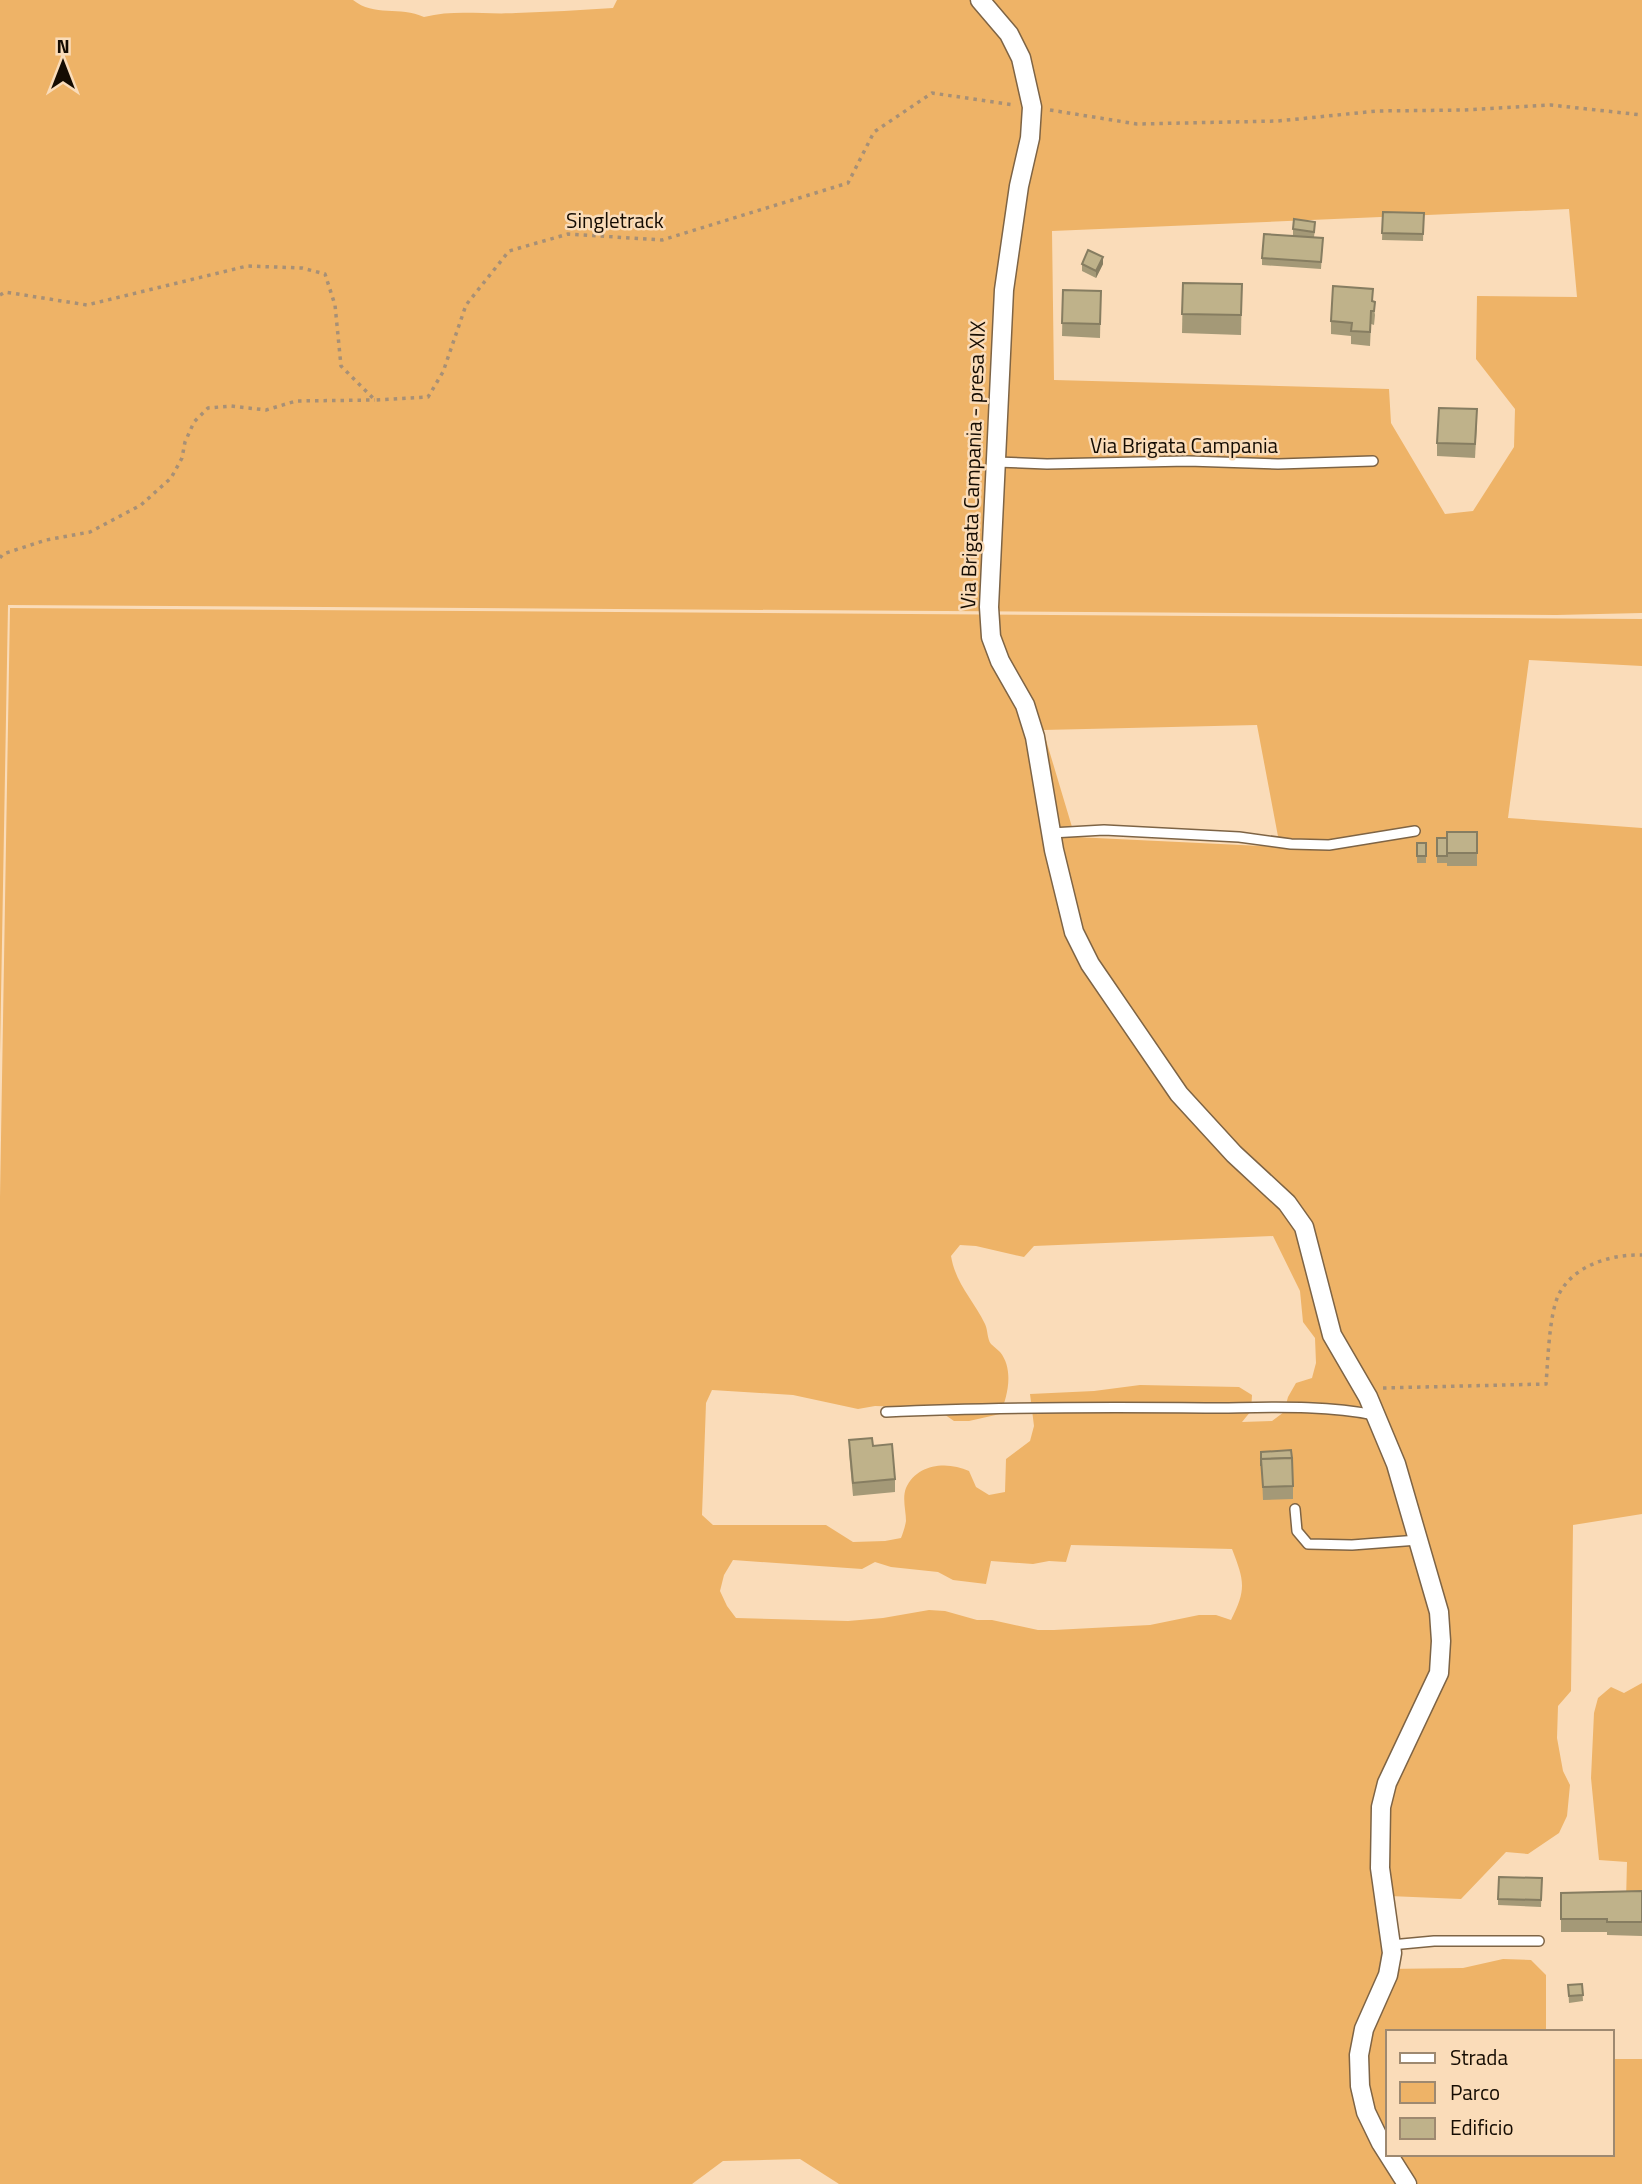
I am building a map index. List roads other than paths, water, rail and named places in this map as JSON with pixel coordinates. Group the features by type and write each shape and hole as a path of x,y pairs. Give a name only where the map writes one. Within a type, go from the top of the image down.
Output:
{"street":[{"name":"Via Brigata Campania - presa XIX","path":"980,0 1009,34 1021,58 1032,107 1030,138 1019,186 1004,290 989,607 990,637 1025,705 1032,726 1051,833 1074,932 1090,964 1179,1094 1234,1154 1287,1203 1304,1227 1332,1335 1363,1388 1396,1464 1439,1612 1439,1673 1391,1774 1381,1807 1380,1868 1392,1953 1388,1975 1364,2029 1359,2055 1360,2086 1366,2112 1386,2152"},
{"name":"Via Brigata Campania - presa XIX","path":"1389,2156 1407,2184"}],"lane":[{"name":"Via Brigata Campania","path":"996,462 1047,464 1188,461 1278,464 1373,461"},
{"path":"1051,833 1104,830 1329,845 1415,831"},
{"path":"886,1412 1093,1407 1261,1408 1354,1411 1376,1416"},
{"path":"1295,1509 1297,1531 1308,1544 1352,1545 1418,1540"},
{"path":"1391,1945 1434,1941 1538,1941"}]}
